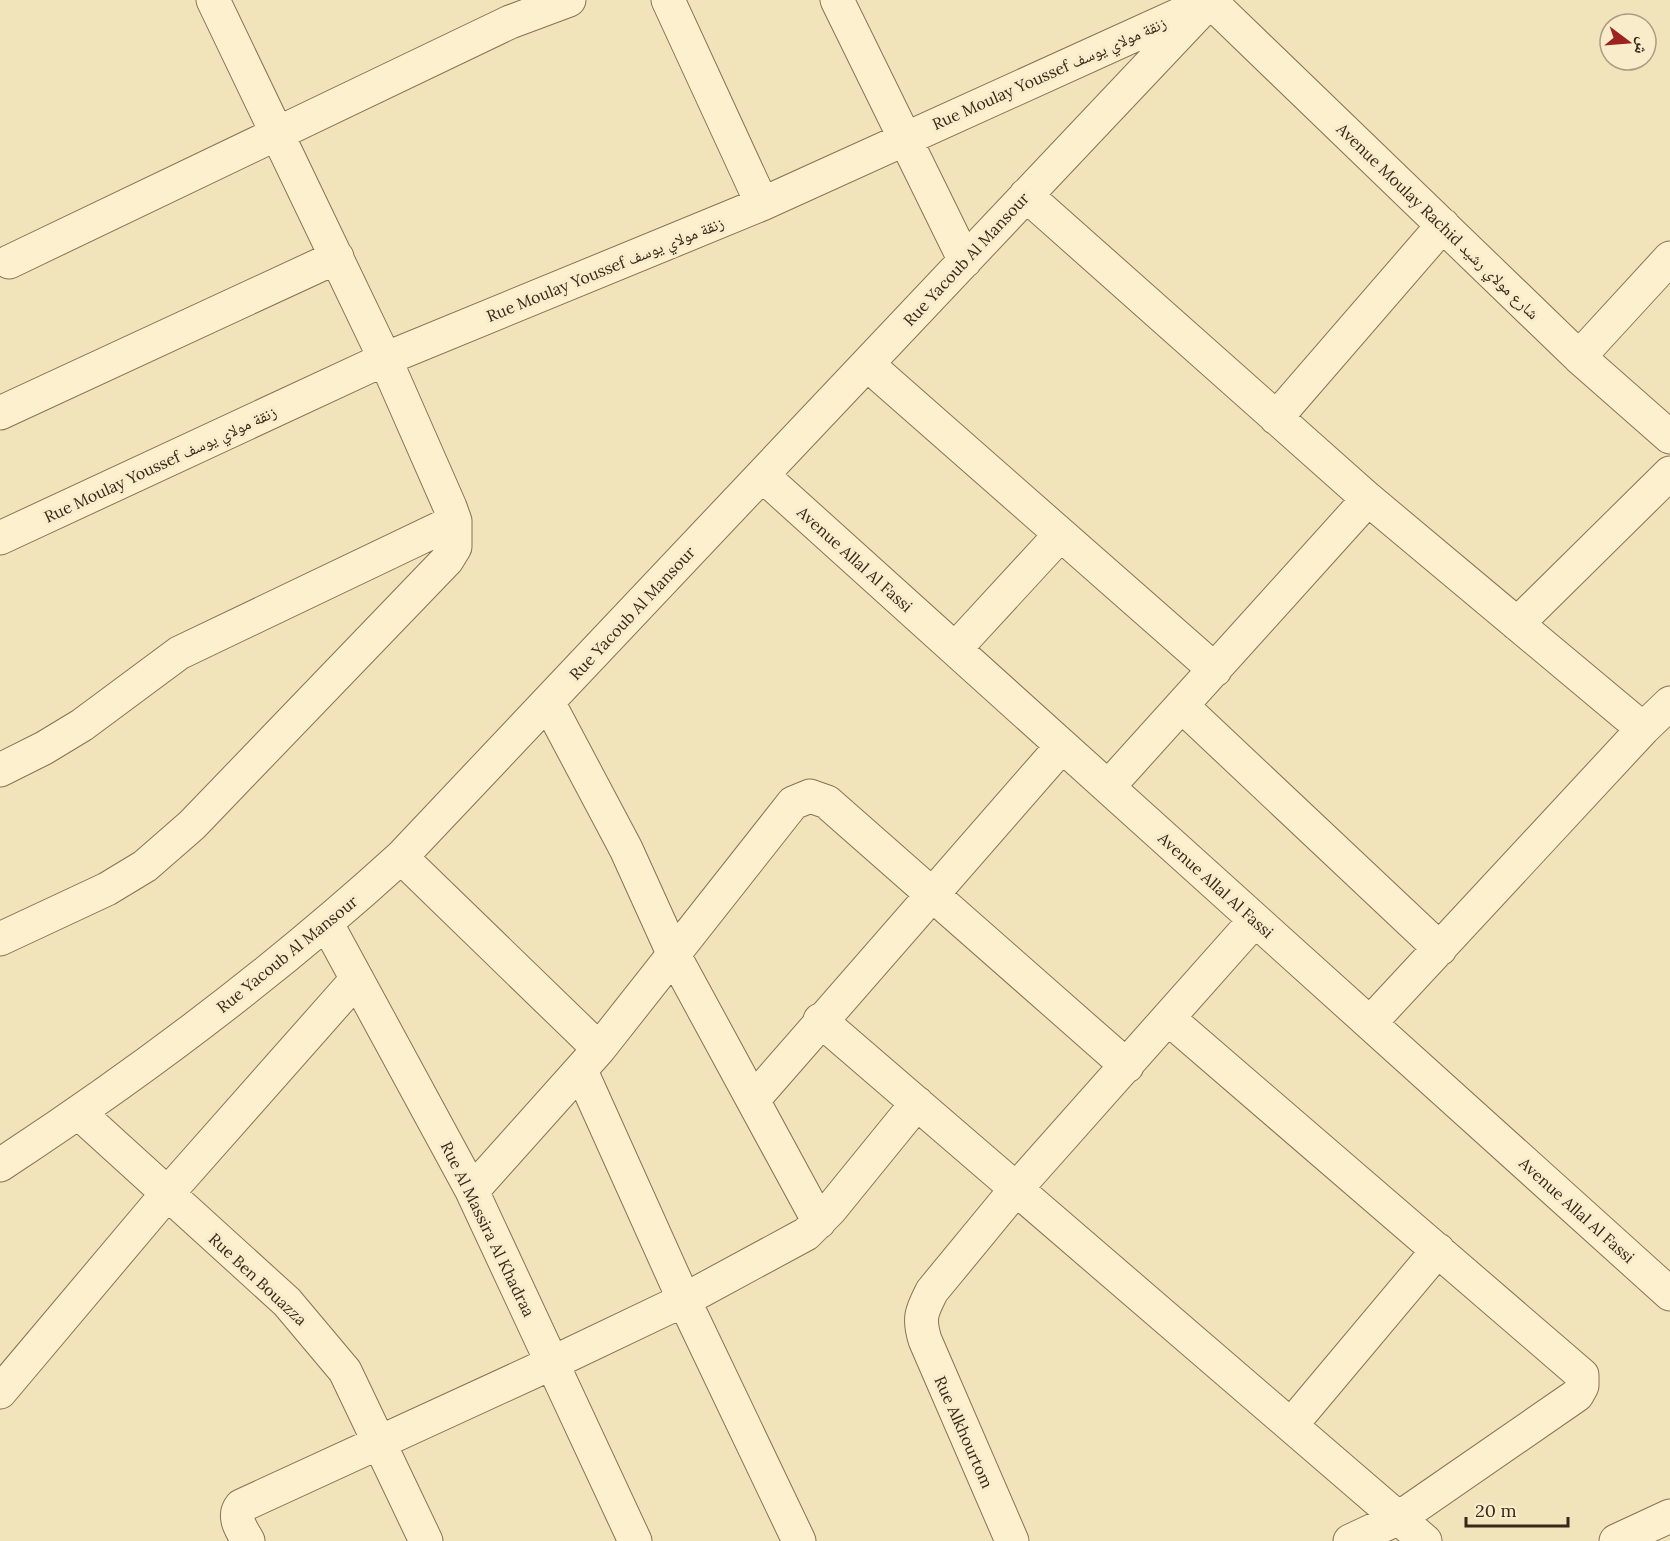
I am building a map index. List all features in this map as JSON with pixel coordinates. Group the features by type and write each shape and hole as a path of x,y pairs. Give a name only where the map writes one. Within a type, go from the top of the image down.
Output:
{"street":[{"path":"0,939 107,889 146,866 192,825 447,560 455,547 455,521 385,359 213,0"},
{"path":"9,262 276,133 506,11 569,0"},
{"path":"668,0 762,204"},
{"path":"837,0 903,139 965,261"},
{"name":"Rue Moulay Youssef زنقة مولاي يوسف","path":"2,531 385,359 762,204 1210,1"},
{"name":"Rue Yacoub Al Mansour","path":"0,1165 79,1113 205,1022 327,924 401,857 1210,1"},
{"name":"Avenue Moulay Rachid شارع مولاي رشيد","path":"1210,1 1579,357 1670,437"},
{"path":"1026,195 1368,499 1643,729"},
{"path":"1276,418 1443,225"},
{"path":"0,413 337,258"},
{"path":"1579,357 1670,258"},
{"path":"867,364 1215,670"},
{"path":"1517,624 1670,473"},
{"name":"Avenue Allal Al Fassi","path":"762,475 1670,1294"},
{"path":"1108,788 1368,499"},
{"path":"0,770 44,748 82,725 179,652 455,521"},
{"path":"955,649 1060,535"},
{"path":"548,702 626,849 674,955 819,1222"},
{"path":"1370,1023 1643,729 1670,703"},
{"path":"1182,706 1440,949"},
{"path":"753,1100 820,1020 1062,746"},
{"path":"472,1191 590,1060 793,803 810,796 827,802 1127,1066"},
{"path":"401,857 590,1060 684,1300 799,1541"},
{"path":"1016,1189 1255,920"},
{"name":"Rue Al Massira Al Khadraa","path":"327,924 472,1191 636,1541"},
{"path":"0,1392 166,1195 357,979"},
{"path":"1169,1019 1582,1375 1577,1395 1399,1518 1350,1541"},
{"path":"820,1020 1292,1424 1425,1541"},
{"path":"248,1541 237,1519 238,1509 241,1506 684,1300 806,1234 819,1222 916,1103"},
{"name":"Rue Ben Bouazza","path":"79,1113 166,1195 286,1302 316,1335 345,1371 426,1541"},
{"name":"Rue Alkhourtom","path":"1012,1541 925,1340 920,1321 932,1291 1016,1189"},
{"path":"1292,1424 1438,1250"},
{"path":"1616,1541 1670,1516"}]}
